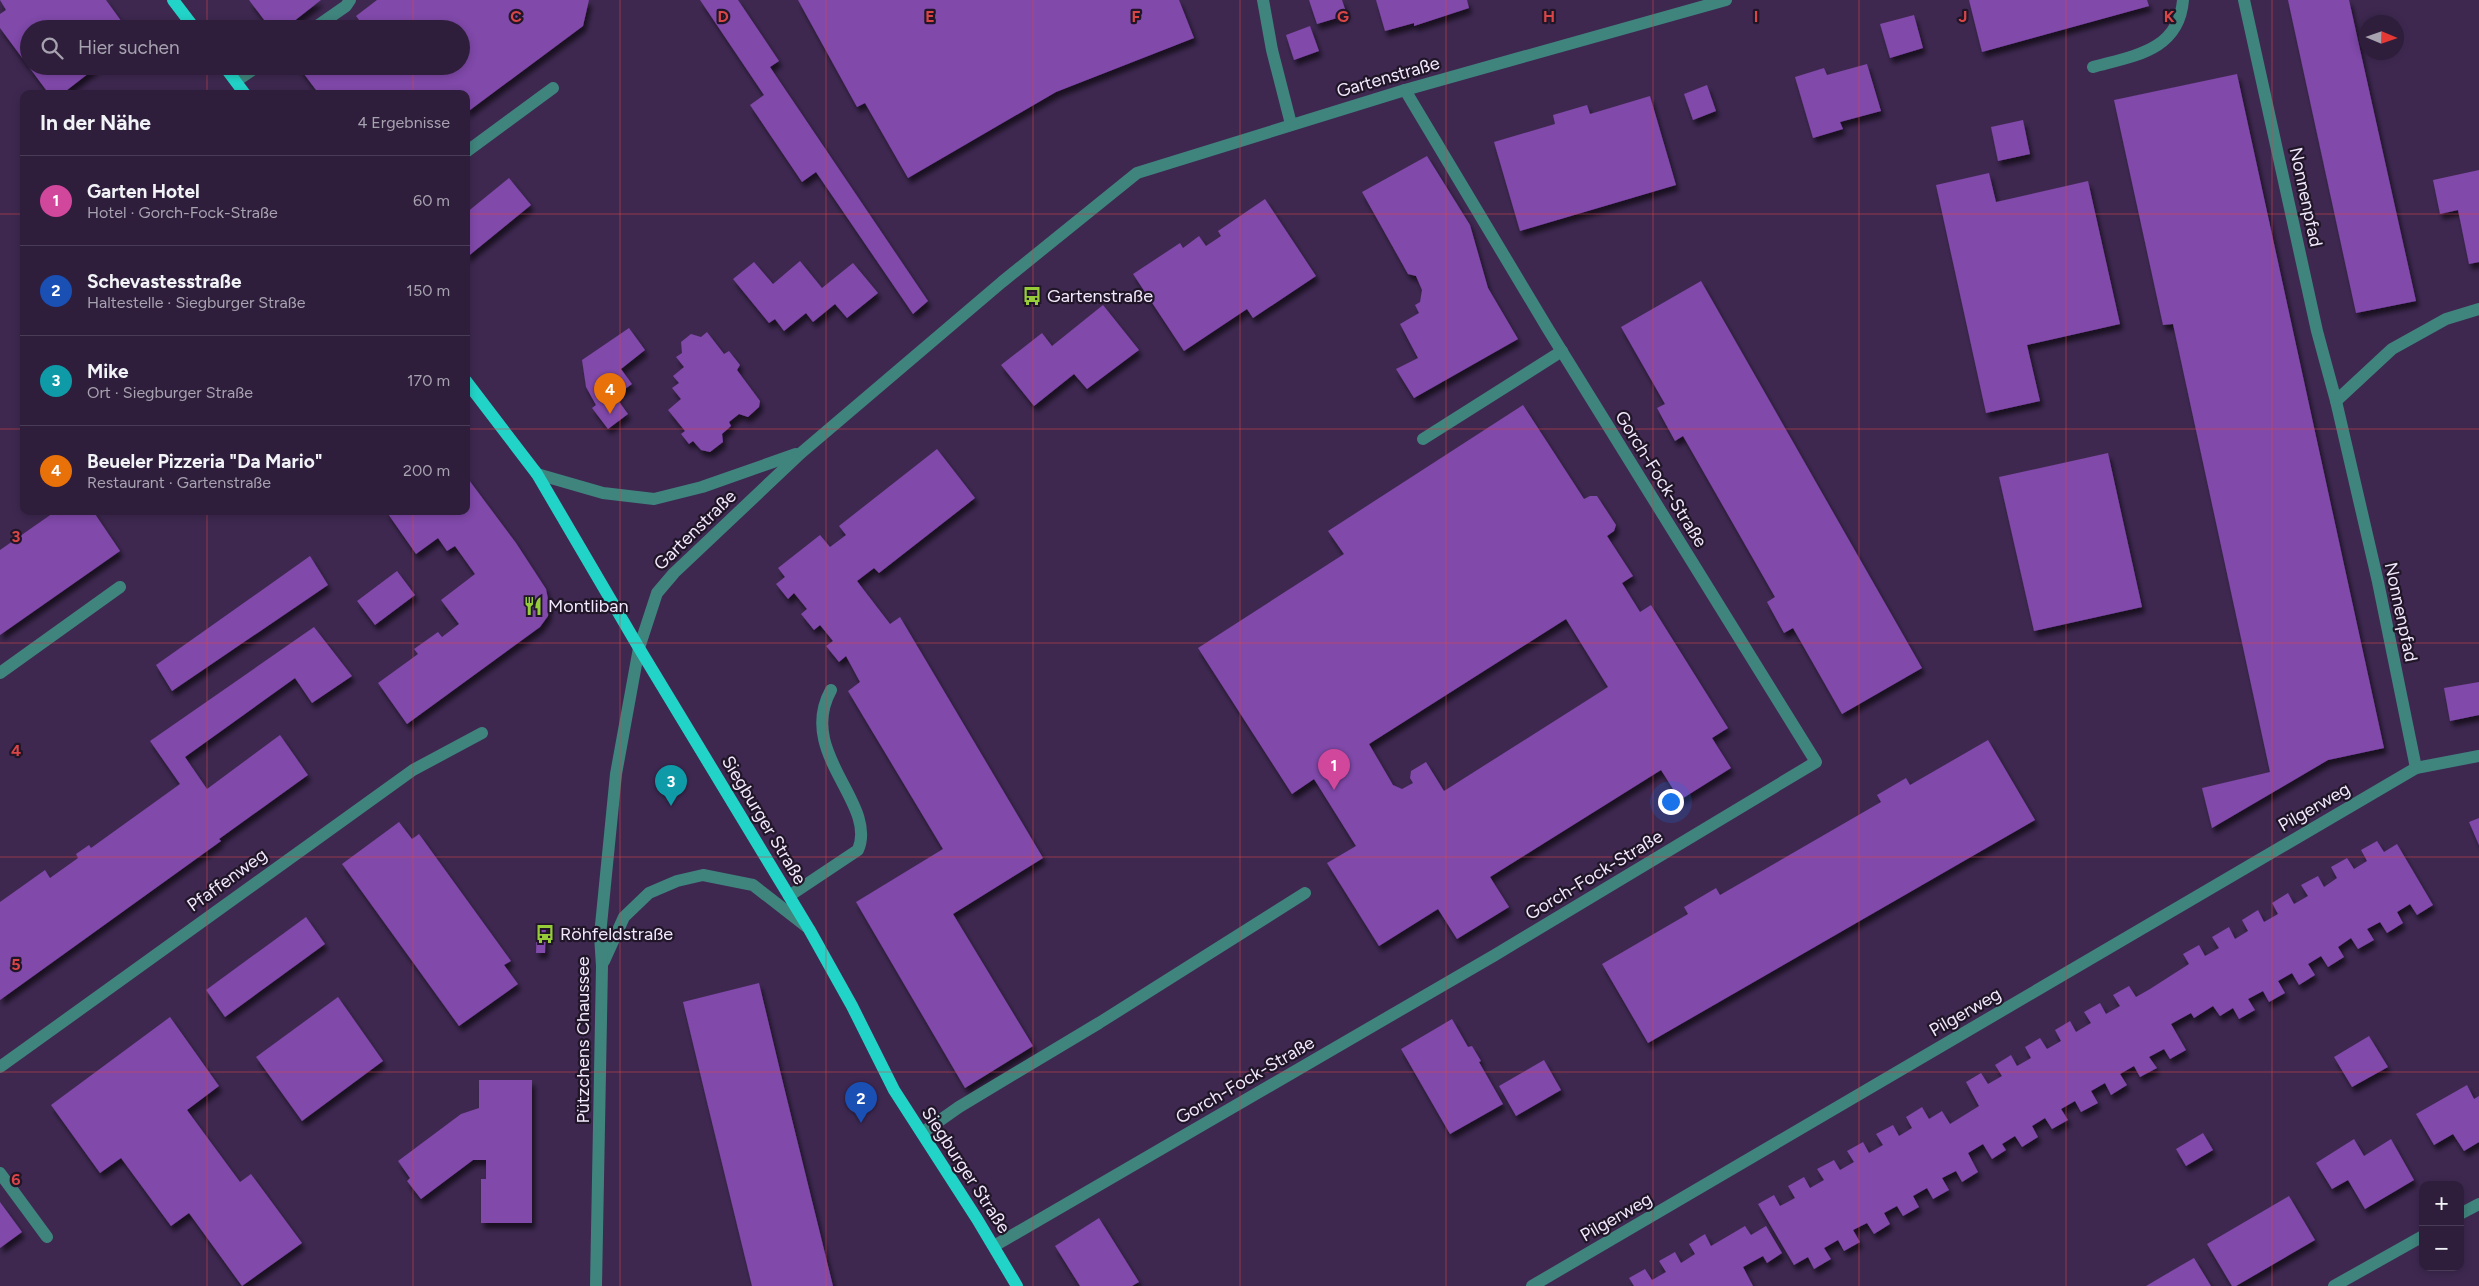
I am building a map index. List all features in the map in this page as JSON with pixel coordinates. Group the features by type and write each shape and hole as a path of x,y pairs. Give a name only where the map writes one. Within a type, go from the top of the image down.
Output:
{"main road":[{"path":"174,0 188,20"},
{"path":"231,75 243,90"},
{"name":"Siegburger Straße","path":"470,386 537,474 639,648 810,929 852,1006 894,1090 994,1246 1017,1286"}],"street":[{"path":"326,20 346,6 350,0"},
{"path":"1263,0 1272,50 1291,124"},
{"name":"Gartenstraße","path":"639,648 657,593 674,573 801,453 1002,282 1137,173 1405,90 1726,0"},
{"path":"2093,66 2143,53 2157,46 2166,39 2175,27 2183,0"},
{"name":"Nonnenpfad","path":"2244,0 2317,331 2336,401 2378,582 2416,768"},
{"path":"236,81 245,75"},
{"path":"470,149 553,88"},
{"name":"Gorch-Fock-Straße","path":"994,1246 1495,955 1816,762 1562,350 1405,90"},
{"path":"2336,401 2392,349 2446,319 2479,309"},
{"path":"1423,439 1562,350"},
{"name":"Gartenstraße","path":"537,474 604,493 654,499 702,487 801,453"},
{"path":"0,673 120,587"},
{"name":"Pützchens Chaussee","path":"596,1286 602,966 600,935 616,774 639,648"},
{"path":"789,896 858,850 863,839 862,824 827,753 823,736 822,718 830,690"},
{"name":"Pfaffenweg","path":"0,1067 413,770 482,733"},
{"path":"2416,768 2479,756"},
{"name":"Pilgerweg","path":"1532,1286 2416,768"},
{"path":"602,966 624,917 650,893 677,881 703,875 753,885 810,929"},
{"path":"922,1133 959,1107 1099,1023 1305,893"},
{"path":"0,1173 47,1237"},
{"path":"2464,1212 2479,1204"},
{"path":"2334,1286 2419,1238"}],"building":[{"path":"0,0 106,0 120,20 20,20 20,55 0,28 0,14 6,10"},
{"path":"249,0 321,0 295,20 264,20"},
{"path":"377,0 589,0 583,26 470,110 470,90 316,90 305,75 470,75 470,20 359,20 356,16"},
{"path":"700,0 738,0 779,61 770,67 928,301 913,314 816,172 802,182 750,105 764,95"},
{"path":"798,0 1179,0 1194,38 1056,92 908,178 865,103 857,107"},
{"path":"1309,0 1342,0 1347,15 1317,24"},
{"path":"1376,0 1467,0 1469,8 1414,26 1414,23 1385,31"},
{"path":"1969,0 2147,0 2149,6 1982,52"},
{"path":"2288,0 2349,0 2359,45 2359,60 2362,60 2416,301 2356,313"},
{"path":"1914,15 1923,48 1890,58 1880,24"},
{"path":"1310,26 1319,51 1294,60 1286,35"},
{"path":"1867,64 1881,111 1840,122 1843,129 1813,138 1795,77 1824,68 1827,75"},
{"path":"2237,74 2384,748 2328,760 2212,828 2202,788 2270,772 2173,324 2163,325 2114,100"},
{"path":"35,75 86,75 67,90 46,90"},
{"path":"1707,85 1716,111 1693,120 1684,94"},
{"path":"1650,96 1676,185 1520,231 1494,142 1555,124 1553,115 1587,105 1590,114"},
{"path":"2023,120 2030,154 1998,161 1991,127"},
{"path":"1427,156 1470,225 1488,288 1518,339 1414,398 1396,369 1418,358 1400,324 1419,313 1415,305 1420,302 1422,290 1416,276 1408,274 1362,192"},
{"path":"2479,170 2479,262 2469,264 2458,210 2440,214 2433,180"},
{"path":"1989,173 1996,202 2088,181 2120,324 2027,345 2040,401 1986,413 1936,185"},
{"path":"509,178 531,205 470,255 470,210"},
{"path":"1265,199 1316,276 1253,318 1247,309 1184,351 1133,274 1180,243 1183,248 1199,236 1206,246 1221,236 1218,231"},
{"path":"800,261 822,288 853,263 878,293 847,318 835,304 813,322 806,313 784,331 775,319 769,323 733,279 754,262 773,284"},
{"path":"1701,281 1922,668 1842,714 1793,628 1784,633 1767,602 1775,597 1683,436 1675,441 1657,408 1665,404 1621,327"},
{"path":"1103,305 1139,350 1087,389 1074,374 1034,406 1001,365 1042,333 1052,346"},
{"path":"629,328 645,350 621,369 632,384 615,396 628,414 608,429 592,408 596,405 586,387 582,360"},
{"path":"707,332 724,354 729,351 740,365 737,370 760,401 759,407 748,417 739,414 729,422 731,426 722,434 723,442 710,452 701,450 693,441 689,444 681,434 685,431 668,410 681,399 672,388 679,383 673,376 684,367 676,357 682,353 681,342 691,334 701,337"},
{"path":"1523,405 1584,499 1590,496 1597,496 1616,525 1614,531 1607,536 1633,576 1622,583 1640,612 1651,605 1728,728 1712,738 1731,768 1680,800 1661,770 1490,877 1509,907 1457,939 1438,909 1379,946 1327,863 1356,846 1314,779 1292,794 1198,648 1344,554 1328,531","holes":["1566,619 1608,687 1444,791 1426,762 1411,771 1410,778 1413,783 1402,789 1393,785 1369,744"]},
{"path":"937,449 975,498 879,573 874,568 857,581 890,624 900,617 1043,858 953,914 1033,1046 965,1088 856,902 943,849 848,691 860,682 846,656 839,662 826,646 833,641 820,625 814,630 801,614 807,609 794,593 788,599 776,584 785,577 778,568 820,535 830,547 846,535 839,526"},
{"path":"2108,453 2142,607 2034,631 1999,477"},
{"path":"470,481 516,543 546,589 549,604 548,616 540,627 407,724 378,683 418,654 414,649 438,632 442,637 459,624 441,600 475,574 455,546 447,551 438,538 416,554 389,515 470,515"},
{"path":"50,515 96,515 120,551 0,635 0,550"},
{"path":"310,556 328,585 172,691 156,665"},
{"path":"397,571 415,595 375,625 357,601"},
{"path":"314,627 352,676 312,703 295,678 185,757 207,789 280,735 308,775 219,839 221,841 0,1000 0,902 45,870 50,878 78,858 76,854 89,845 91,848 180,784 150,741"},
{"path":"2479,682 2479,715 2450,721 2444,688"},
{"path":"1988,740 2035,820 1648,1043 1602,964 1688,914 1684,907 1716,888 1720,895 1881,802 1877,795 1906,778 1910,785"},
{"path":"2479,818 2479,845 2469,822"},
{"path":"399,822 412,839 419,834 511,961 504,965 518,984 459,1026 342,864"},
{"path":"2377,841 2384,852 2397,844 2433,905 2417,915 2410,904 2397,912 2403,923 2387,933 2380,922 2367,929 2374,940 2358,949 2351,938 2338,947 2344,957 2328,967 2321,956 2308,964 2315,975 2299,985 2292,973 2278,981 2285,993 2269,1002 2263,991 2248,999 2255,1010 2239,1019 2233,1008 2220,1016 2213,1006 2194,1018 2191,1013 2171,1024 2186,1050 2170,1059 2164,1049 2149,1057 2157,1068 2140,1077 2134,1066 2120,1074 2127,1085 2111,1095 2105,1083 2091,1091 2098,1103 2081,1112 2075,1101 2061,1109 2068,1120 2052,1129 2045,1118 2032,1126 2038,1137 2022,1147 2015,1136 2002,1144 2006,1150 1992,1159 1983,1144 1968,1153 1978,1172 1962,1182 1956,1171 1942,1178 1949,1190 1933,1199 1927,1188 1913,1196 1919,1207 1903,1216 1897,1206 1884,1213 1890,1224 1874,1234 1867,1223 1853,1230 1860,1242 1844,1251 1838,1240 1824,1248 1831,1259 1814,1269 1808,1257 1794,1265 1758,1204 1774,1195 1780,1206 1795,1198 1788,1186 1804,1177 1810,1188 1824,1180 1817,1169 1834,1160 1840,1170 1854,1162 1847,1151 1863,1142 1869,1153 1883,1145 1876,1134 1893,1125 1899,1136 1912,1128 1906,1117 1922,1107 1929,1119 1942,1111 1950,1124 1979,1106 1966,1082 1981,1073 1988,1084 2002,1076 1995,1065 2011,1055 2017,1066 2031,1058 2025,1047 2040,1038 2047,1049 2061,1041 2055,1030 2070,1021 2076,1032 2091,1023 2084,1012 2100,1003 2106,1014 2120,1006 2113,995 2129,986 2136,997 2150,989 2189,964 2183,954 2199,945 2205,956 2219,948 2212,937 2229,927 2235,939 2248,931 2242,920 2258,910 2264,922 2278,914 2272,903 2288,893 2294,904 2308,896 2301,885 2318,876 2324,887 2337,878 2331,867 2347,858 2354,869 2367,861 2361,850"},
{"path":"306,917 325,944 225,1017 206,990"},
{"path":"537,924 546,924 545,953 536,953"},
{"path":"759,983 833,1286 752,1286 708,1106 683,1002"},
{"path":"338,997 383,1061 302,1121 256,1057"},
{"path":"170,1017 219,1086 187,1110 240,1182 251,1174 302,1243 242,1286 189,1213 171,1226 121,1158 100,1173 51,1105"},
{"path":"1452,1019 1468,1047 1472,1046 1481,1061 1479,1062 1503,1104 1450,1134 1401,1049"},
{"path":"2369,1036 2388,1067 2352,1087 2334,1057"},
{"path":"1544,1060 1561,1090 1516,1116 1499,1086"},
{"path":"479,1080 532,1080 532,1223 481,1223 481,1179 486,1179 486,1160 473,1160 421,1199 407,1181 410,1178 398,1161 461,1114 479,1108"},
{"path":"2467,1085 2474,1099 2479,1096 2479,1142 2464,1151 2453,1134 2434,1145 2416,1114"},
{"path":"2203,1133 2213,1150 2186,1166 2176,1149"},
{"path":"2354,1139 2364,1156 2391,1139 2414,1180 2365,1209 2348,1180 2332,1189 2316,1163"},
{"path":"2289,1196 2315,1240 2236,1286 2232,1286 2207,1244"},
{"path":"0,1202 22,1232 0,1248"},
{"path":"1099,1218 1139,1282 1132,1286 1080,1286 1055,1246"},
{"path":"1745,1226 1751,1235 1766,1226 1782,1253 1767,1263 1763,1256 1743,1267 1753,1286 1634,1286 1629,1278 1645,1269 1652,1280 1666,1272 1659,1261 1675,1252 1681,1263 1695,1254 1689,1244 1705,1234 1711,1246"},
{"path":"2194,1258 2211,1286 2146,1286 2180,1266"}],"place":[{"name":"Gartenstraße","path":"1032,296"},
{"name":"Beueler Pizzeria \"Da Mario\"","path":"610,414"},
{"name":"Montliban","path":"533,606"},
{"name":"Garten Hotel","path":"1334,790"},
{"name":"Mike","path":"671,806"},
{"name":"Röhfeldstraße","path":"545,934"},
{"name":"Schevastesstraße","path":"861,1123"}]}
